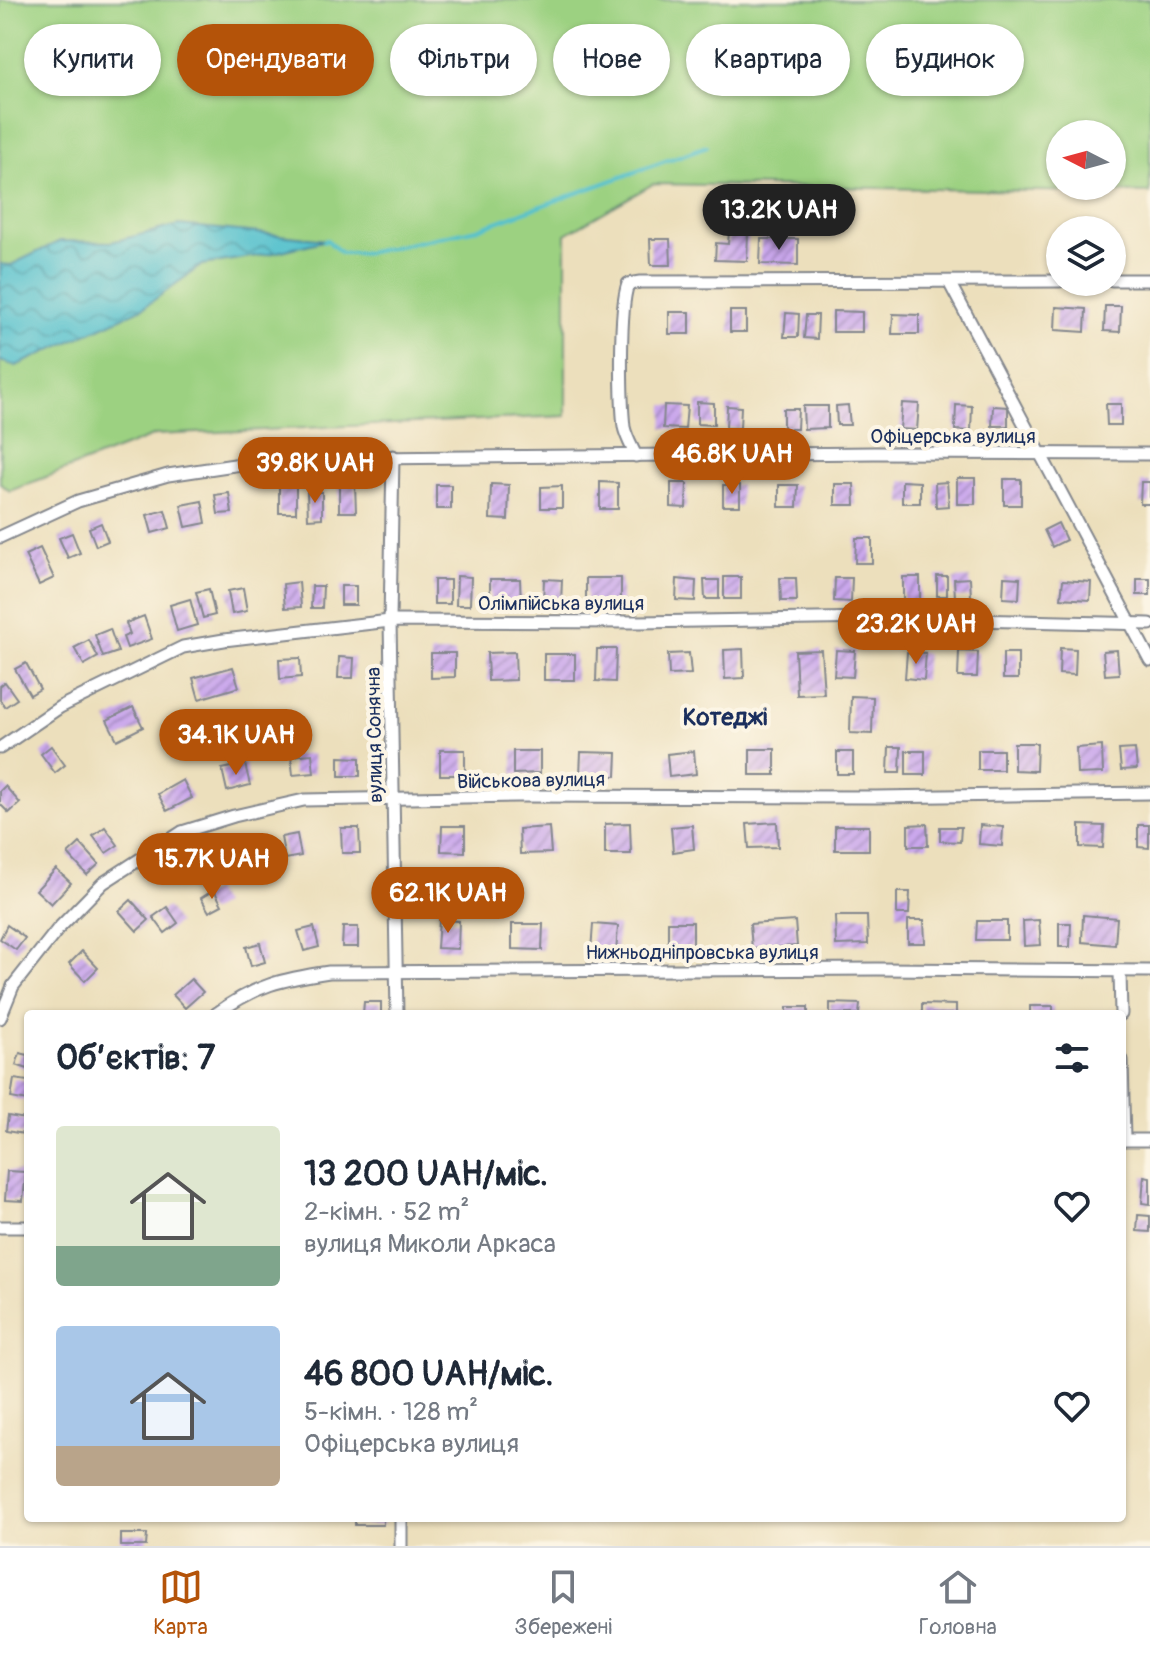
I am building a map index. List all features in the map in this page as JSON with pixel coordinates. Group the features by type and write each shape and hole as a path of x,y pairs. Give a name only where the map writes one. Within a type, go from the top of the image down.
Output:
{"street":[{"path":"1126,280 1150,280"},
{"path":"636,456 624,430 624,294 628,284 1046,281"},
{"path":"949,282 1150,660"},
{"name":"Офіцерська вулиця","path":"0,537 78,501 168,475 274,459 1150,454"},
{"name":"вулиця Сонячна","path":"393,456 390,621 397,1010"},
{"name":"Олімпійська вулиця","path":"0,748 60,707 183,647 390,621 640,622 877,618 1150,624"},
{"name":"Військова вулиця","path":"0,1018 13,986 58,929 103,883 182,832 304,800 1150,793"},
{"name":"Нижньодніпровська вулиця","path":"222,1010 238,998 279,980 329,972 1150,971"},
{"path":"1120,972 1121,1010"},
{"path":"1126,1140 1150,1140"},
{"path":"0,1227 24,1227"},
{"path":"401,1522 401,1546"}],"green space":[{"path":"0,0 1150,0 1150,193 1126,193 1126,120 1046,120 1046,191 653,184 566,234 566,416 155,435 10,491 0,483"}],"water":[{"path":"179,225 327,240 202,265 143,308 16,366 0,361 0,264 11,265 60,241 111,242"}],"building":[{"path":"729,231 748,232 747,261 715,260 716,243 728,244"},
{"path":"650,239 670,239 671,265 651,265"},
{"path":"761,239 798,239 798,265 760,264"},
{"path":"1105,306 1121,306 1120,332 1104,331"},
{"path":"1056,307 1086,309 1085,332 1055,330"},
{"path":"730,311 746,311 746,332 730,332"},
{"path":"833,311 862,312 862,332 833,332"},
{"path":"669,312 690,312 690,334 669,334"},
{"path":"786,313 799,314 798,337 784,337"},
{"path":"893,314 919,315 919,334 892,334"},
{"path":"806,315 818,315 817,339 804,338"},
{"path":"697,402 714,403 714,425 697,424"},
{"path":"902,403 919,404 917,430 900,429"},
{"path":"1106,404 1121,404 1121,425 1107,425"},
{"path":"664,405 687,406 685,429 663,428"},
{"path":"848,405 850,425 837,425 836,406"},
{"path":"956,405 972,406 971,431 955,430"},
{"path":"727,406 741,407 740,428 726,428"},
{"path":"803,406 828,406 828,428 804,429"},
{"path":"993,406 1008,407 1008,426 992,426"},
{"path":"783,409 798,409 797,429 783,429"},
{"path":"957,478 975,478 975,504 957,504"},
{"path":"1004,479 1021,479 1021,505 1004,505"},
{"path":"902,481 920,482 920,503 902,503"},
{"path":"600,482 618,483 618,509 600,509"},
{"path":"947,482 949,506 936,507 935,483"},
{"path":"1141,482 1150,482 1150,504 1140,504"},
{"path":"671,483 687,483 686,508 671,507"},
{"path":"355,484 356,512 339,512 339,485"},
{"path":"491,484 509,485 508,520 490,519"},
{"path":"835,484 854,484 855,505 835,505"},
{"path":"279,485 296,485 296,513 279,513"},
{"path":"436,485 451,485 451,509 436,509"},
{"path":"723,485 740,485 740,506 723,506"},
{"path":"779,485 798,485 797,507 779,507"},
{"path":"562,486 562,508 541,508 541,487"},
{"path":"307,492 322,492 322,518 308,519"},
{"path":"229,493 232,513 218,514 215,495"},
{"path":"202,501 206,523 186,527 181,505"},
{"path":"165,510 170,528 152,533 147,515"},
{"path":"101,523 108,541 96,546 89,528"},
{"path":"1058,523 1066,540 1052,547 1044,530"},
{"path":"72,533 80,553 68,558 59,538"},
{"path":"856,538 872,538 872,563 855,563"},
{"path":"40,548 54,578 39,585 25,555"},
{"path":"457,576 471,577 470,605 456,605"},
{"path":"937,576 947,576 947,596 937,596"},
{"path":"724,577 741,577 741,599 724,599"},
{"path":"903,577 920,577 920,601 903,601"},
{"path":"1004,577 1020,578 1019,599 1003,598"},
{"path":"586,578 621,578 621,606 586,606"},
{"path":"780,578 796,578 797,601 781,601"},
{"path":"835,578 852,578 851,602 834,601"},
{"path":"970,578 971,597 955,598 954,579"},
{"path":"490,579 520,579 521,604 490,604"},
{"path":"544,579 562,580 561,603 543,602"},
{"path":"677,579 696,581 695,601 676,600"},
{"path":"1137,579 1150,579 1150,595 1137,595"},
{"path":"434,580 450,580 450,604 434,604"},
{"path":"704,580 719,580 719,599 705,599"},
{"path":"1063,580 1091,582 1090,600 1061,598"},
{"path":"299,582 301,607 285,608 283,584"},
{"path":"312,586 323,586 322,608 311,608"},
{"path":"341,586 356,586 356,605 341,605"},
{"path":"243,588 247,611 232,614 228,591"},
{"path":"209,589 215,615 203,618 196,592"},
{"path":"190,599 197,625 177,631 170,605"},
{"path":"144,616 152,639 127,648 123,637 130,634 126,623"},
{"path":"110,629 118,652 103,657 95,635"},
{"path":"89,640 98,657 84,665 74,648"},
{"path":"1060,648 1076,649 1075,675 1059,674"},
{"path":"597,649 616,649 615,682 596,681"},
{"path":"743,649 744,678 725,679 724,650"},
{"path":"821,650 824,694 797,695 795,651"},
{"path":"836,650 855,651 853,677 834,676"},
{"path":"1117,650 1119,674 1105,675 1103,651"},
{"path":"959,651 978,652 977,677 958,677"},
{"path":"515,652 516,680 488,681 487,653"},
{"path":"907,652 926,653 924,680 905,678"},
{"path":"431,653 455,653 455,677 431,678"},
{"path":"689,653 691,674 669,675 668,654"},
{"path":"1003,653 1018,653 1018,679 1003,679"},
{"path":"544,654 575,654 575,680 544,680"},
{"path":"339,657 354,658 353,678 338,678"},
{"path":"300,658 301,677 280,679 279,659"},
{"path":"26,663 40,689 30,695 15,669"},
{"path":"233,667 239,687 199,699 193,678"},
{"path":"5,682 17,699 5,707 0,700 0,686"},
{"path":"851,696 873,697 872,734 850,733"},
{"path":"133,707 143,727 117,740 107,720"},
{"path":"1014,743 1037,743 1036,771 1014,770"},
{"path":"51,746 65,765 55,773 41,754"},
{"path":"1102,746 1103,773 1077,774 1076,748"},
{"path":"889,747 901,747 900,773 888,773"},
{"path":"750,749 775,749 775,775 750,775"},
{"path":"1135,749 1137,769 1121,770 1119,750"},
{"path":"440,750 465,750 465,775 440,775"},
{"path":"978,750 1003,750 1003,770 978,770"},
{"path":"513,751 540,751 540,773 513,774"},
{"path":"694,751 696,774 669,777 667,754"},
{"path":"906,751 925,751 925,775 906,775"},
{"path":"581,752 617,753 616,776 580,775"},
{"path":"837,752 853,752 853,774 837,774"},
{"path":"312,754 314,773 293,775 291,756"},
{"path":"339,757 360,758 360,776 339,776"},
{"path":"245,764 250,785 227,791 222,769"},
{"path":"183,780 192,798 167,811 158,794"},
{"path":"5,786 20,803 9,813 0,804 0,791"},
{"path":"777,822 778,847 749,848 747,824"},
{"path":"630,823 631,854 605,854 605,824"},
{"path":"927,824 928,846 908,846 908,825"},
{"path":"692,825 694,849 673,852 671,827"},
{"path":"980,825 1003,827 1002,846 979,844"},
{"path":"1080,825 1104,826 1103,848 1080,847"},
{"path":"1138,825 1149,825 1149,848 1138,847"},
{"path":"442,826 465,826 465,852 441,851"},
{"path":"835,826 869,826 869,850 835,850"},
{"path":"105,827 118,845 106,853 93,836"},
{"path":"549,827 551,853 520,854 519,829"},
{"path":"940,827 961,827 960,842 940,841"},
{"path":"341,828 359,828 360,853 342,853"},
{"path":"297,834 301,856 285,859 281,837"},
{"path":"264,841 270,860 253,866 247,846"},
{"path":"80,843 99,864 87,875 68,854"},
{"path":"218,847 227,868 207,877 198,856"},
{"path":"56,869 71,883 51,904 36,890"},
{"path":"214,890 222,905 209,912 201,898"},
{"path":"897,892 910,892 909,914 897,914"},
{"path":"131,900 149,920 137,931 119,911"},
{"path":"167,907 178,923 165,933 153,917"},
{"path":"1083,915 1117,918 1115,945 1082,942"},
{"path":"835,916 867,916 868,944 836,945"},
{"path":"439,920 459,921 458,949 437,948"},
{"path":"908,920 924,920 925,943 908,943"},
{"path":"1039,920 1041,945 1024,946 1023,921"},
{"path":"795,921 797,946 752,949 750,924"},
{"path":"977,921 1007,921 1007,940 976,940"},
{"path":"668,922 693,922 693,947 668,948"},
{"path":"1059,923 1071,923 1070,947 1059,947"},
{"path":"512,924 543,924 542,950 512,949"},
{"path":"593,924 618,926 616,953 591,951"},
{"path":"7,925 25,938 16,950 0,939"},
{"path":"314,927 319,947 304,951 298,931"},
{"path":"343,927 358,927 358,947 342,947"},
{"path":"260,943 265,962 251,966 246,947"},
{"path":"82,951 98,968 85,981 69,964"},
{"path":"191,979 203,992 185,1008 173,995"},
{"path":"364,1002 381,1002 381,1010 363,1010"},
{"path":"830,1003 860,1004 859,1010 830,1010"},
{"path":"922,1004 956,1005 956,1010 922,1010"},
{"path":"1030,1006 1053,1006 1053,1010 1030,1010"},
{"path":"787,1007 808,1007 808,1010 787,1010"},
{"path":"20,1053 24,1054 24,1068 16,1065"},
{"path":"14,1079 24,1080 24,1100 11,1098"},
{"path":"8,1116 24,1119 24,1134 6,1131"},
{"path":"7,1171 24,1172 23,1201 5,1200"},
{"path":"1144,1176 1150,1177 1150,1204 1142,1203"},
{"path":"1138,1215 1150,1216 1150,1232 1137,1231"},
{"path":"355,1522 383,1522 383,1525 355,1525"},
{"path":"121,1534 147,1534 146,1546 121,1546"}],"waterway":[{"path":"324,241 327,240 341,253 366,253 477,229 707,146"}],"district":[{"name":"Котеджі","path":"725,717"}]}
